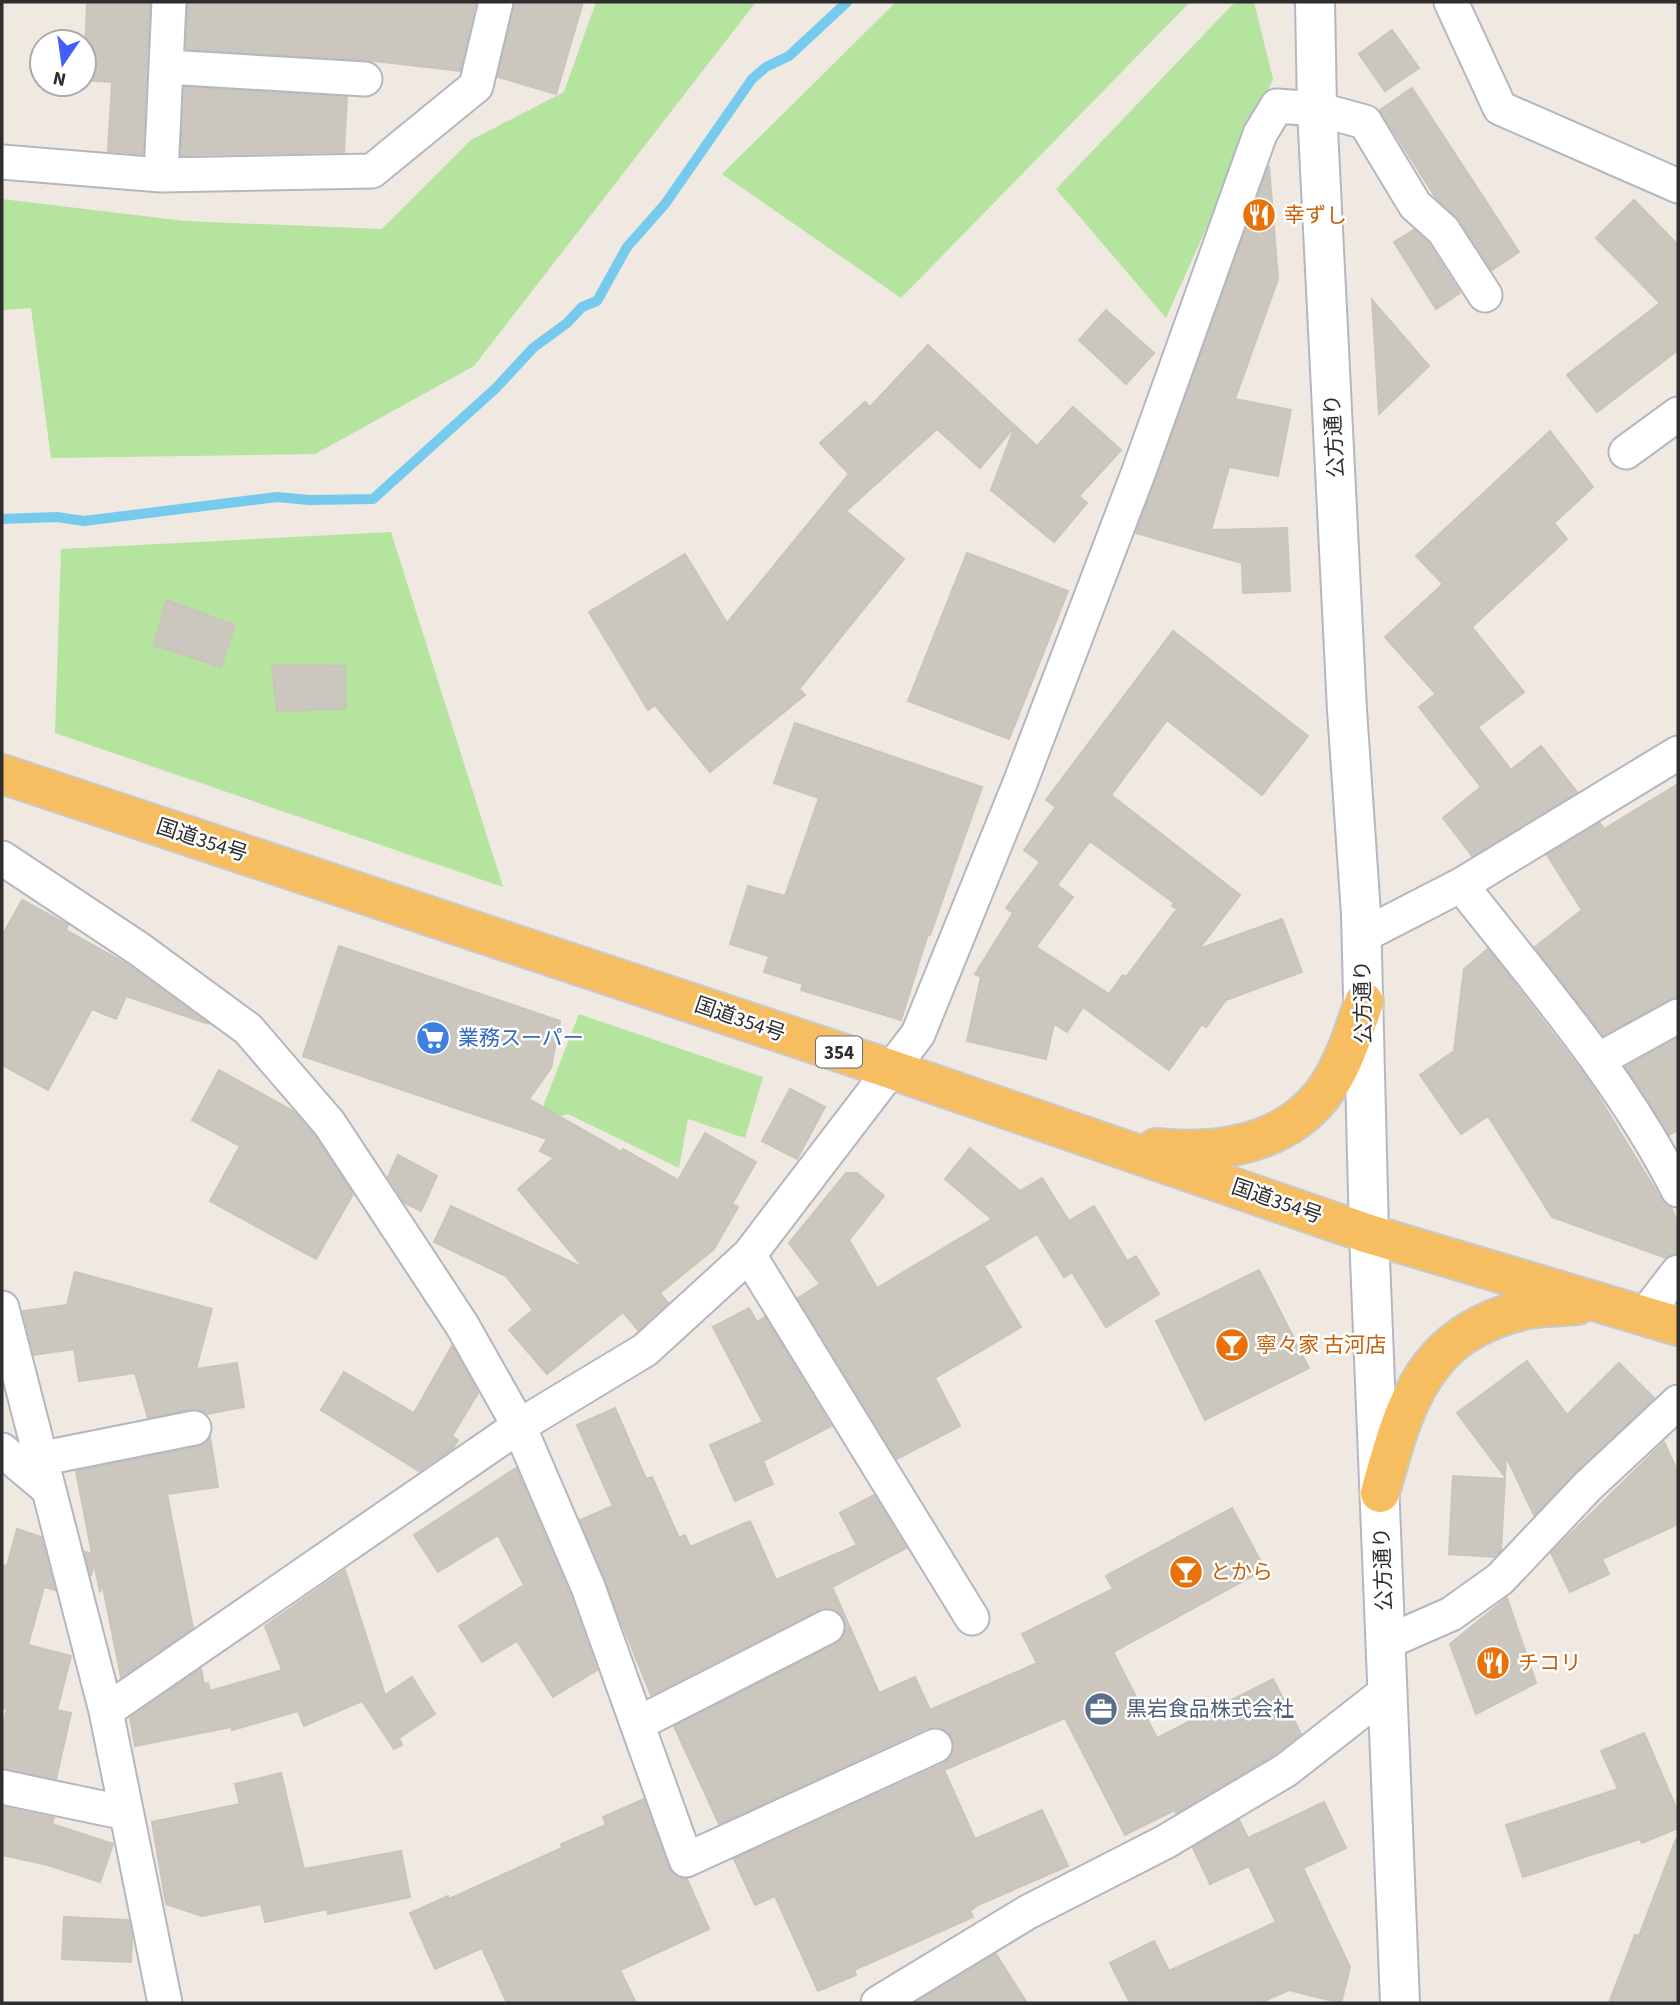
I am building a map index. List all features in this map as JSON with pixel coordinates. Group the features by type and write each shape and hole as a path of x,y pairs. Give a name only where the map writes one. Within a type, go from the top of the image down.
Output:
{"highway":[{"name":"国道354号","path":"2,774 890,1069 1369,1234 1661,1321"},
{"path":"1102,1142 1193,1152 1244,1146 1289,1124 1322,1096 1346,1055 1364,1003"},
{"path":"1380,1493 1400,1419 1420,1378 1450,1344 1486,1323 1524,1309 1600,1303"}],"street":[{"path":"161,175 169,2"},
{"path":"2,162 161,175 372,171 476,86 496,2"},
{"name":"公方通り","path":"1315,2 1317,109 1347,710 1362,936 1369,1234 1400,2003"},
{"path":"1451,2 1500,108 1678,186"},
{"path":"167,66 365,79"},
{"path":"106,1711 519,1426 645,1350 749,1255 918,1034 1020,783 1139,471 1260,134 1277,106 1317,109 1365,122 1415,205 1443,230 1485,295"},
{"path":"1626,452 1678,414"},
{"path":"1362,936 1461,885 1678,753"},
{"path":"2,858 139,948 248,1029 329,1123 462,1325 519,1426 589,1587 687,1860 935,1746"},
{"path":"1461,885 1598,1060 1656,1147 1678,1190"},
{"path":"1598,1060 1678,1016"},
{"path":"749,1255 972,1618"},
{"path":"1661,1321 1678,1272"},
{"path":"2,1308 106,1711 165,2003"},
{"path":"1385,1643 1451,1614 1500,1579 1587,1486 1678,1402"},
{"path":"2,1450 43,1473 194,1428"},
{"path":"637,1724 827,1627"},
{"path":"878,2003 1028,1912 1165,1842 1286,1770 1387,1691"},
{"path":"2,1787 126,1813"}],"green space":[{"path":"596,2 756,2 474,366 315,454 51,458 31,308 2,310 2,199 185,221 382,229 471,140 564,92"},
{"path":"896,2 1190,2 901,298 722,174"},
{"path":"1235,2 1254,2 1273,79 1166,318 1056,189"},
{"path":"391,532 503,887 55,733 61,549"},
{"path":"579,1014 763,1077 745,1138 688,1119 679,1168 568,1114 537,1122"}],"building":[{"path":"87,2 150,2 143,154 108,151 112,82 98,81 98,28 86,28"},
{"path":"188,2 476,2 460,71 366,60 186,49"},
{"path":"515,2 583,2 556,94 498,77"},
{"path":"1392,30 1419,68 1385,91 1359,54"},
{"path":"184,87 347,97 344,152 181,155"},
{"path":"1412,88 1519,252 1492,270 1459,219 1436,198 1380,110"},
{"path":"1269,166 1278,279 1235,399 1291,410 1278,476 1229,467 1211,530 1287,528 1290,591 1243,593 1242,563 1136,533"},
{"path":"1634,200 1678,245 1678,350 1597,412 1567,375 1660,303 1596,238"},
{"path":"1414,230 1428,243 1460,293 1436,309 1394,242"},
{"path":"1372,300 1429,366 1379,414"},
{"path":"1106,310 1154,353 1126,384 1079,340"},
{"path":"928,345 1015,426 980,468 937,429 846,511 904,559 799,689 805,695 710,772 655,705 648,710 589,612 685,554 727,623 849,474 820,443 865,402 870,407"},
{"path":"1073,407 1121,450 1079,496 1087,503 1054,542 991,490 1015,426 1037,446"},
{"path":"1550,431 1593,487 1554,523 1567,539 1472,627 1524,692 1478,727 1511,770 1541,746 1577,792 1472,856 1443,818 1481,787 1419,707 1436,694 1385,637 1443,584 1416,556"},
{"path":"967,553 1068,591 1009,739 908,701"},
{"path":"166,600 235,625 221,667 154,645"},
{"path":"1173,631 1308,736 1262,795 1167,720 1111,795 1240,895 1199,949 1282,919 1302,972 1226,1000 1206,1027 1202,1024 1169,1070 1083,1007 1067,1032 1054,1024 1046,1059 967,1041 981,977 975,974 1013,913 1006,908 1040,862 1024,850 1056,807 1046,800","holes":["1090,841 1174,903 1172,906 1177,909 1126,977 1123,975 1109,994 1036,947 1073,897 1057,885"]},
{"path":"272,665 345,666 346,709 277,711"},
{"path":"795,723 982,787 930,935 928,934 901,1020 801,990 803,984 764,972 769,956 730,944 748,886 785,896 819,798 774,783"},
{"path":"1678,784 1678,997 1603,1035 1535,947 1582,910 1547,855 1600,823 1604,829"},
{"path":"22,900 68,925 66,930 125,963 209,1024 126,996 116,1019 92,1009 48,1090 2,1065 2,936"},
{"path":"339,946 560,1021 551,1068 529,1099 622,1152 623,1149 678,1180 705,1133 756,1162 732,1204 738,1207 714,1249 660,1293 668,1303 638,1330 623,1312 547,1374 509,1330 533,1310 506,1276 434,1242 451,1206 584,1268 518,1189 554,1158 540,1151 547,1139 303,1056"},
{"path":"1488,949 1589,1081 1661,1199 1671,1207 1678,1224 1678,1253 1666,1258 1552,1217 1488,1116 1461,1134 1420,1075 1454,1051 1464,969"},
{"path":"1678,1038 1678,1130 1669,1135 1626,1067"},
{"path":"219,1070 293,1111 314,1135 353,1194 316,1259 210,1201 240,1146 192,1120"},
{"path":"790,1089 825,1107 797,1159 762,1141"},
{"path":"970,1148 1020,1191 1042,1178 1069,1221 1094,1206 1127,1261 1136,1256 1159,1294 1106,1327 1072,1272 1064,1277 1037,1234 984,1266 1021,1327 935,1378 960,1426 897,1459 798,1298 820,1284 789,1243 846,1173 857,1173 884,1196 849,1240 877,1288 992,1219 945,1179"},
{"path":"398,1155 437,1176 421,1211 405,1203 388,1177"},
{"name":"寧々家 古河店","path":"1259,1270 1309,1368 1205,1420 1156,1321"},
{"path":"75,1272 212,1309 196,1369 237,1363 244,1407 207,1414 190,1409 148,1418 135,1373 79,1381 74,1349 34,1355 23,1311 67,1305"},
{"path":"749,1308 757,1322 765,1317 831,1426 763,1461 773,1484 735,1501 710,1445 763,1422 713,1327"},
{"path":"452,1346 478,1393 452,1436 458,1440 453,1448 419,1471 321,1410 344,1372 414,1413"},
{"path":"1527,1361 1567,1415 1619,1363 1654,1398 1534,1515 1506,1456 1505,1477 1457,1413"},
{"path":"615,1408 646,1479 652,1477 679,1538 685,1535 690,1547 750,1521 776,1580 857,1545 840,1513 874,1495 906,1548 832,1587 879,1693 915,1677 930,1710 1037,1663 1022,1634 1113,1589 1106,1576 1232,1508 1265,1569 1113,1652 1157,1738 1273,1679 1301,1734 1275,1754 1176,1813 1175,1810 1125,1835 1065,1718 944,1770 975,1839 1042,1810 1068,1866 978,1905 970,1911 973,1917 854,1970 856,1975 818,1991 775,1896 755,1905 734,1859 943,1764 951,1757 953,1739 946,1730 927,1728 719,1824 674,1726 836,1644 843,1637 844,1619 837,1611 818,1610 651,1695 580,1520 613,1506 577,1425"},
{"path":"210,1437 218,1487 167,1494 193,1628 121,1677 102,1582 100,1592 94,1563 91,1576 85,1552 92,1554 76,1471 198,1447"},
{"path":"1664,1442 1678,1472 1678,1524 1602,1559 1609,1574 1570,1592 1551,1553"},
{"path":"516,1468 570,1594 597,1670 553,1697 517,1641 482,1662 459,1626 524,1585 498,1535 438,1572 414,1535"},
{"path":"1453,1476 1505,1479 1501,1550 1495,1557 1449,1554"},
{"path":"17,1529 41,1537 55,1590 44,1587 28,1645 71,1656 57,1710 71,1713 56,1779 2,1768 2,1730 7,1709 2,1708 2,1565 7,1566"},
{"path":"345,1570 385,1695 412,1677 435,1714 399,1738 402,1745 394,1749 362,1701 304,1726 298,1711 232,1730 231,1727 135,1746 130,1718 201,1669 204,1684 208,1683 210,1691 282,1670 265,1626"},
{"name":"チコリ","path":"1507,1598 1536,1683 1476,1714 1450,1644"},
{"path":"1644,1733 1678,1812 1678,1828 1642,1843 1640,1839 1523,1877 1506,1825 1618,1789 1601,1751"},
{"path":"281,1773 304,1869 401,1851 410,1897 328,1914 327,1909 265,1922 261,1904 202,1916 166,1904 152,1822 240,1804 235,1784"},
{"path":"644,1799 668,1866 675,1875 687,1879 709,1929 620,1970 636,2003 507,2003 482,1948 435,1969 410,1913 448,1896 449,1899 562,1848 561,1844 606,1825 603,1817"},
{"path":"1324,1802 1346,1848 1303,1868 1350,1967 1341,2003 1289,1990 1260,2003 1130,2003 1110,1963 1154,1941 1169,1971 1276,1922 1249,1866 1210,1884 1193,1848 1239,1820 1248,1838"},
{"path":"2,1807 54,1818 52,1824 113,1844 100,1882 48,1865 2,1855"},
{"path":"1676,1839 1678,2003 1609,2003 1635,1935 1639,1936"},
{"path":"64,1917 129,1920 132,1938 131,1962 62,1959"},
{"path":"996,1954 1027,2003 915,2003"}],"waterway":[{"path":"2,519 57,517 84,521 277,497 309,500 373,499 496,388 533,348 567,323 582,307 597,301 627,247 665,204 752,79 766,67 789,56 847,2"}],"place":[{"name":"幸ずし","path":"1259,215"},
{"name":"業務スーパー","path":"433,1038"},
{"name":"寧々家 古河店","path":"1232,1345"},
{"name":"とから","path":"1186,1572"},
{"name":"チコリ","path":"1493,1663"},
{"name":"黒岩食品株式会社","path":"1101,1709"}]}
